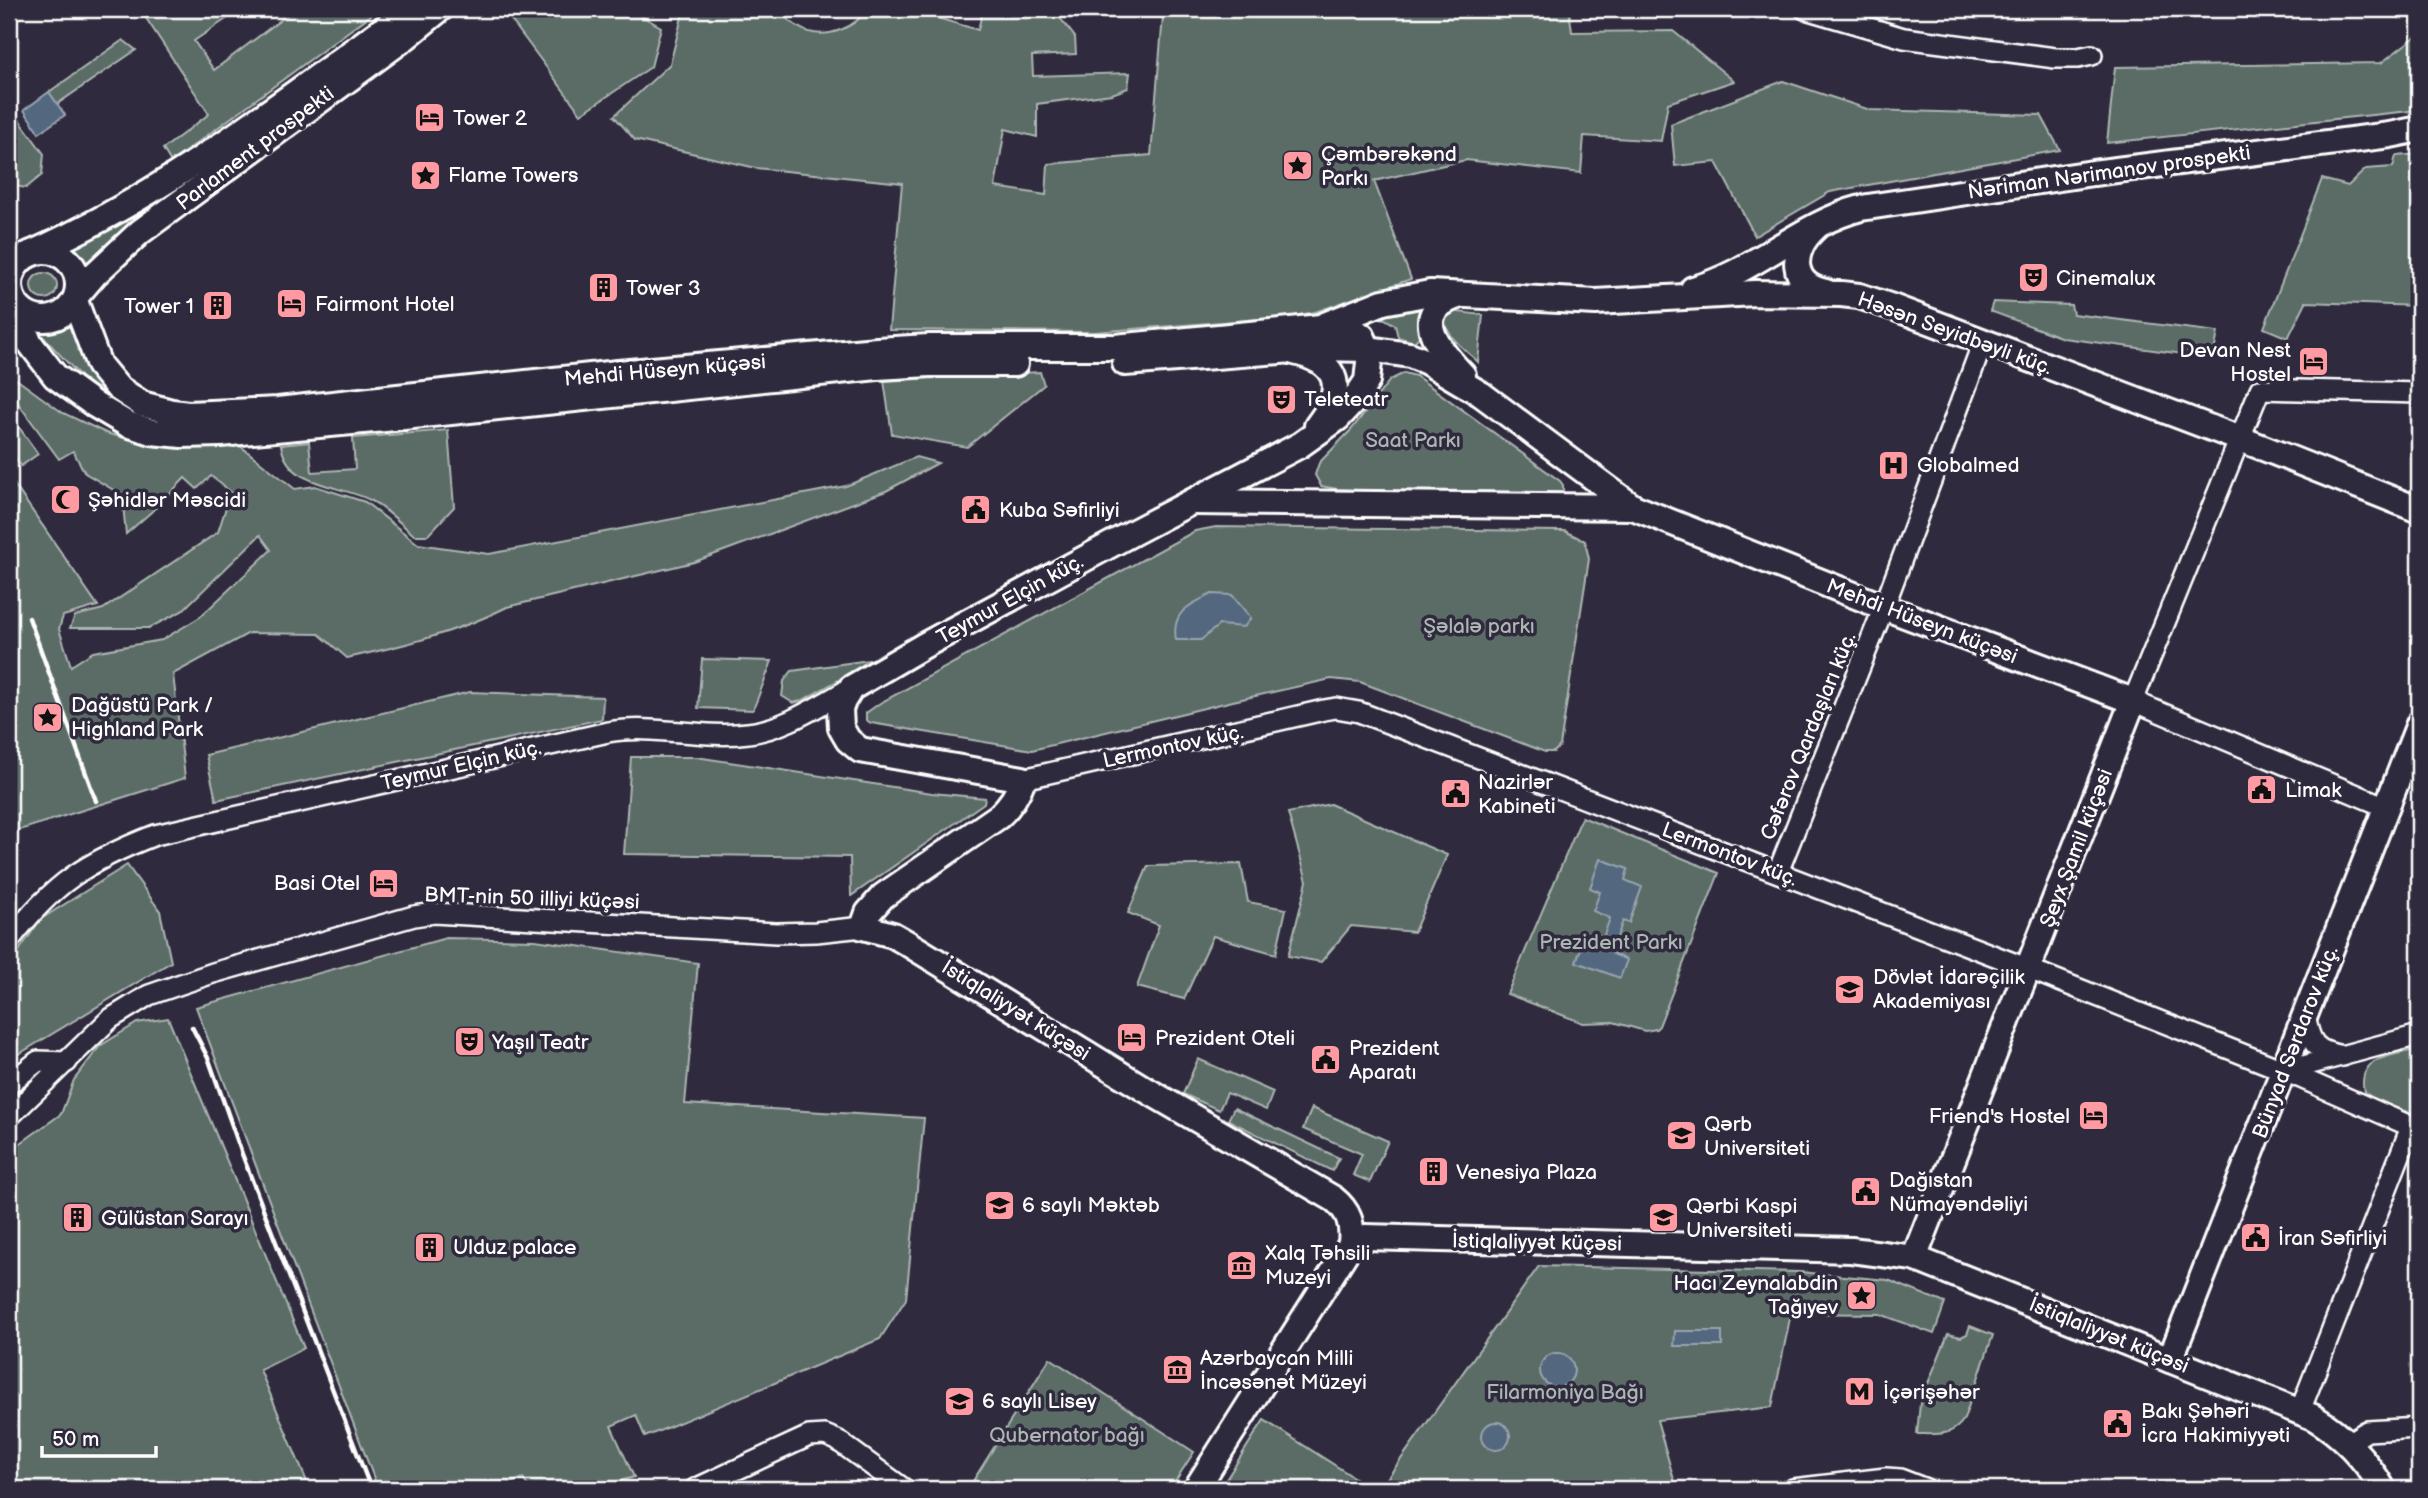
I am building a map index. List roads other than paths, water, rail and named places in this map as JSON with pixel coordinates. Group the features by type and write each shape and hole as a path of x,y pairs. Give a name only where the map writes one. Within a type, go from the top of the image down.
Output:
{"main road":[{"name":"Parlament prospekti","path":"21,257 76,233 136,200 221,145 411,9"},
{"name":"Parlament prospekti","path":"76,298 106,263 140,233 440,9"},
{"name":"Nəriman Nərimanov prospekti","path":"1829,218 1861,208 2066,177 2419,129"},
{"name":"Nəriman Nərimanov prospekti","path":"2390,135 2419,135"},
{"path":"1829,218 1806,236 1797,264 1803,281 1811,287 1841,294"},
{"path":"1654,299 1719,280 1829,218"},
{"path":"47,251 63,257 78,277 76,298 62,315 46,320 17,316 10,289 12,272 21,257 47,251"},
{"name":"Həsən Seyidbəyli küç.","path":"1317,328 1398,298 1430,293 1595,302 1742,294 1841,294 1877,301 2239,438 2419,510"},
{"path":"1465,294 1445,301 1436,309 1430,325 1441,350 1481,394"},
{"name":"Mehdi Hüseyn küçəsi","path":"76,298 99,365 118,388 142,404 188,414 278,410 618,373 929,346 1115,347 1317,328"},
{"name":"Mehdi Hüseyn küçəsi","path":"17,316 29,342 55,376 127,424 152,432 181,435 385,419 877,367 929,364 1116,363 1282,350 1369,349 1410,355 1481,394 1633,507 1884,607 2133,701"},
{"path":"1189,502 1300,444 1329,425 1359,394 1369,374 1369,349 1362,336 1343,327 1317,328"},
{"path":"1282,350 1319,360 1331,372 1336,386 1328,412 1300,444"},
{"path":"1189,502 1633,507"},
{"name":"Teymur Elçin küç.","path":"851,688 1189,502"},
{"name":"Lermontov küç.","path":"851,688 840,709 841,728 848,740 860,750 1023,779"},
{"name":"Şeyx Şamil küçəsi","path":"1914,1258 2133,701"},
{"name":"Bünyad Sərdarov küç.","path":"2171,1360 2386,807 2409,775 2419,724"},
{"path":"863,927 868,913 883,896 999,816 1019,791 1023,779"},
{"name":"İstiqlaliyyət küçəsi","path":"863,927 900,939 1143,1088 1334,1199 1345,1209 1350,1219 1351,1244"},
{"name":"İstiqlaliyyət küçəsi","path":"1351,1244 1365,1237 1695,1245 1862,1251 1914,1258 2300,1411 2324,1423 2348,1443 2383,1489"},
{"path":"1196,1489 1351,1244"}],"street":[{"path":"1805,9 1904,38 2055,58 2092,55"},
{"name":"Cəfərov Qardaşları küç.","path":"1778,872 1884,607 1983,342"},
{"name":"Şeyx Şamil küçəsi","path":"2133,701 2260,389 2419,393"},
{"name":"Teymur Elçin küç.","path":"9,941 58,886 85,867 125,846 161,833 618,730 739,734 759,732 795,718 851,688"},
{"name":"Mehdi Hüseyn küçəsi","path":"2133,701 2386,807"},
{"name":"Lermontov küç.","path":"1023,779 1324,710 1348,709 2029,970 2285,1071 2415,1128"},
{"name":"BMT-nin 50 illiyi küçəsi","path":"9,1117 110,1019 156,991 414,915 434,913 776,933 863,927"},
{"path":"2305,1015 2311,1041 2319,1049 2344,1056"},
{"path":"2285,1071 2419,1035"},
{"path":"9,1084 38,1061 67,1062"},
{"path":"2300,1411 2415,1128"},
{"path":"2348,1443 2367,1431 2419,1428"},
{"path":"695,1489 809,1436 825,1435 837,1440 904,1489"},
{"path":"1793,1489 1894,1478 1926,1489"}],"water":[{"path":"49,92 65,115 39,133 24,110"},
{"path":"1212,594 1232,595 1251,618 1244,627 1219,625 1201,640 1176,640 1176,622 1179,616 1196,601"},
{"path":"1600,859 1628,869 1625,880 1642,887 1629,923 1623,921 1611,953 1627,960 1620,978 1576,962 1583,943 1599,949 1610,918 1593,911 1600,892 1590,888"},
{"path":"1675,1331 1722,1331 1722,1346 1674,1346"},
{"path":"1557,1353 1569,1358 1574,1370 1569,1382 1557,1387 1545,1382 1540,1370 1545,1358"},
{"path":"1496,1422 1506,1426 1510,1436 1506,1446 1496,1450 1486,1446 1482,1436 1486,1426"}],"railway":[{"path":"29,618 96,801"},
{"path":"192,1027 209,1060 242,1154 371,1489"}],"place":[{"name":"Tower 2","path":"430,118"},
{"name":"Çəmbərəkənd Parkı","path":"1298,166"},
{"name":"Flame Towers","path":"425,175"},
{"name":"Cinemalux","path":"2033,278"},
{"name":"Tower 3","path":"603,288"},
{"name":"Fairmont Hotel","path":"292,304"},
{"name":"Tower 1","path":"217,306"},
{"name":"Devan Nest Hostel","path":"2314,362"},
{"name":"Teleteatr","path":"1281,399"},
{"name":"Globalmed","path":"1894,465"},
{"name":"Şəhidlər Məscidi","path":"65,500"},
{"name":"Kuba Səfirliyi","path":"976,510"},
{"name":"Dağüstü Park / Highland Park","path":"48,717"},
{"name":"Limak","path":"2262,790"},
{"name":"Nazirlər Kabineti","path":"1455,794"},
{"name":"Basi Otel","path":"383,883"},
{"name":"Dövlət İdarəçilik Akademiyası","path":"1850,989"},
{"name":"Prezident Oteli","path":"1132,1038"},
{"name":"Yaşıl Teatr","path":"469,1042"},
{"name":"Prezident Aparatı","path":"1326,1060"},
{"name":"Friend's Hostel","path":"2093,1116"},
{"name":"Qərb Universiteti","path":"1681,1136"},
{"name":"Venesiya Plaza","path":"1433,1172"},
{"name":"Dağıstan Nümayəndəliyi","path":"1866,1192"},
{"name":"6 saylı Məktəb","path":"999,1205"},
{"name":"Gülüstan Sarayı","path":"78,1218"},
{"name":"Qərbi Kaspi Universiteti","path":"1663,1218"},
{"name":"İran Səfirliyi","path":"2255,1238"},
{"name":"Ulduz palace","path":"430,1247"},
{"name":"Xalq Təhsili Muzeyi","path":"1242,1265"},
{"name":"Hacı Zeynalabdin Tağıyev","path":"1861,1295"},
{"name":"Azərbaycan Milli İncəsənət Müzeyi","path":"1177,1370"},
{"name":"İçərişəhər","path":"1860,1392"},
{"name":"6 saylı Lisey","path":"959,1401"},
{"name":"Bakı Şəhəri İcra Hakimiyyəti","path":"2118,1423"}],"park label":[{"name":"Saat Parkı","path":"1413,440"},
{"name":"Şəlalə parkı","path":"1479,626"},
{"name":"Prezident Parkı","path":"1611,942"},
{"name":"Filarmoniya Bağı","path":"1565,1392"},
{"name":"Qubernator bağı","path":"1067,1435"}]}
